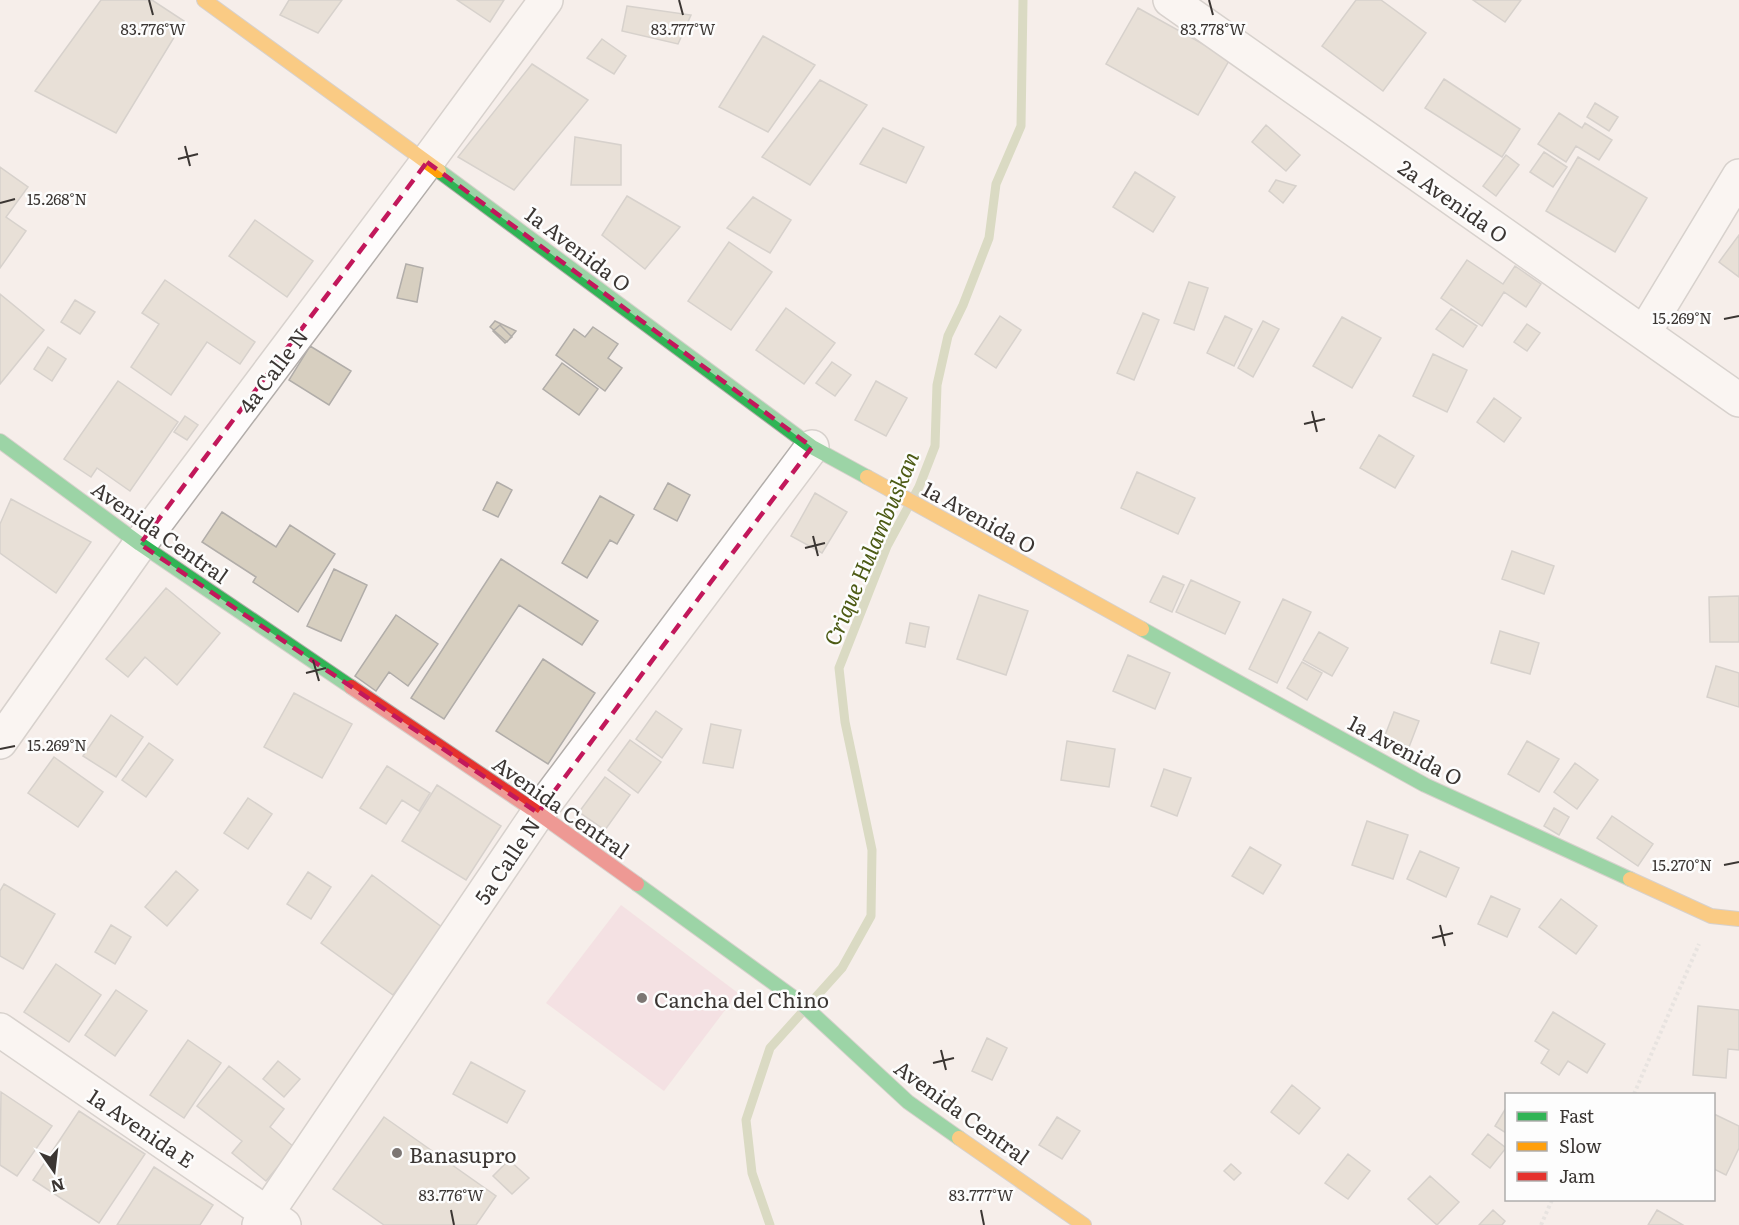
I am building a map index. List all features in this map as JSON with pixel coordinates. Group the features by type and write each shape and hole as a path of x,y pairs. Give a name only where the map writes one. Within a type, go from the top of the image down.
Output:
{"street":[{"name":"1a Avenida O","path":"204,0 428,162 812,447 1425,785 1711,916 1739,919"},
{"name":"4a Calle N","path":"0,742 140,544 428,162 546,0"},
{"name":"2a Avenida O","path":"1170,0 1739,400"},
{"path":"1644,333 1739,176"},
{"name":"Avenida Central","path":"0,441 140,544 538,813 801,1003 908,1102 1039,1191 1084,1225"},
{"name":"5a Calle N","path":"270,1221 538,813 812,447"},
{"name":"1a Avenida E","path":"0,1030 270,1221"}],"path":[{"path":"1636,1093 1711,916"},
{"path":"1541,1225 1552,1201"}],"highlighted area":[{"path":"427,162 812,447 538,813 140,544"}],"shaded area":[{"name":"Cancha del Chino","path":"621,905 738,993 664,1091 546,1003"}],"building":[{"path":"101,0 152,0 184,21 116,133 35,91"},
{"path":"289,0 342,0 318,33 280,15"},
{"path":"457,0 504,0 490,22"},
{"path":"1356,0 1381,0 1426,33 1383,91 1322,46"},
{"path":"1473,0 1521,0 1505,22"},
{"path":"627,6 691,15 678,44 622,31"},
{"path":"1138,8 1230,59 1198,115 1106,64"},
{"path":"763,36 815,65 768,132 719,107"},
{"path":"602,39 626,56 614,74 587,58"},
{"path":"532,64 588,100 514,190 458,157"},
{"path":"1444,79 1520,129 1502,157 1425,108"},
{"path":"820,80 867,105 810,185 762,157"},
{"path":"1595,103 1618,117 1609,131 1587,117"},
{"path":"1559,113 1582,128 1585,123 1612,140 1599,160 1576,146 1566,162 1538,144"},
{"path":"1266,125 1300,155 1286,171 1252,142"},
{"path":"883,128 924,147 906,183 860,164"},
{"path":"575,137 621,145 621,185 571,185"},
{"path":"1544,152 1567,167 1553,187 1530,172"},
{"path":"1506,155 1519,165 1496,196 1483,186"},
{"path":"1578,157 1647,198 1615,252 1546,211"},
{"path":"0,167 28,187 6,217 26,231 0,268"},
{"path":"1135,172 1175,197 1153,232 1113,207"},
{"path":"1276,180 1296,186 1283,203 1269,191"},
{"path":"627,196 680,227 645,269 602,235"},
{"path":"753,197 791,220 770,253 727,228"},
{"path":"255,220 313,261 287,297 229,256"},
{"path":"1739,235 1739,277 1719,262"},
{"path":"729,242 772,272 731,330 688,301"},
{"path":"1467,260 1503,284 1515,266 1541,284 1526,307 1504,292 1482,326 1441,298"},
{"path":"406,264 423,268 417,302 397,298"},
{"path":"165,280 255,342 240,364 207,342 171,395 131,367 159,324 142,313"},
{"path":"1189,282 1208,288 1194,330 1174,323"},
{"path":"0,294 44,330 0,384"},
{"path":"75,300 95,312 80,334 61,322"},
{"path":"786,308 835,343 804,384 756,350"},
{"path":"1451,309 1477,326 1463,347 1436,329"},
{"path":"1143,313 1159,320 1134,380 1117,373"},
{"path":"1000,316 1021,330 996,368 975,354"},
{"path":"1225,316 1252,329 1234,366 1207,353"},
{"path":"1342,317 1381,338 1352,388 1313,366"},
{"path":"495,321 516,331 507,342 490,327"},
{"path":"1263,321 1279,329 1253,377 1238,368"},
{"path":"1527,324 1540,333 1527,351 1514,342"},
{"path":"500,325 512,337 505,343 493,331"},
{"path":"593,327 618,344 608,358 622,368 605,391 556,355 574,329 585,337"},
{"path":"310,346 351,371 329,405 289,380"},
{"path":"48,347 66,359 52,381 34,369"},
{"path":"1433,354 1467,370 1447,412 1413,396"},
{"path":"832,362 851,375 835,396 816,383"},
{"path":"562,363 598,389 579,415 543,389"},
{"path":"118,381 178,422 130,491 97,468 91,477 64,459"},
{"path":"876,381 907,398 886,436 855,420"},
{"path":"1494,398 1521,418 1504,442 1477,422"},
{"path":"185,416 198,425 187,440 174,432"},
{"path":"1379,435 1414,456 1395,488 1360,468"},
{"path":"1137,472 1195,498 1178,534 1121,508"},
{"path":"497,482 512,490 498,517 483,510"},
{"path":"668,483 690,495 677,521 654,509"},
{"path":"815,493 847,512 822,553 791,536"},
{"path":"600,496 634,515 617,544 610,540 587,578 562,563"},
{"path":"11,499 91,542 56,593 0,553 0,524"},
{"path":"222,512 276,547 290,525 335,554 298,612 253,582 256,577 202,542"},
{"path":"1512,551 1554,566 1544,594 1502,579"},
{"path":"501,559 598,621 582,645 519,605 444,719 411,698"},
{"path":"334,569 367,585 341,641 307,626"},
{"path":"1163,576 1184,585 1172,612 1150,602"},
{"path":"1191,580 1240,602 1225,634 1176,612"},
{"path":"166,588 220,633 177,685 145,657 128,677 106,659"},
{"path":"979,595 1028,611 1006,675 957,659"},
{"path":"1739,596 1739,642 1710,642 1709,597"},
{"path":"1283,599 1311,612 1277,683 1249,669"},
{"path":"396,615 438,644 408,686 389,672 376,691 355,676"},
{"path":"910,623 929,627 925,647 906,643"},
{"path":"1500,631 1539,643 1530,674 1491,663"},
{"path":"1319,632 1348,648 1332,676 1303,660"},
{"path":"1128,655 1170,673 1155,709 1113,691"},
{"path":"543,659 595,693 548,764 496,731"},
{"path":"1302,662 1322,673 1307,700 1287,688"},
{"path":"1716,666 1739,673 1739,707 1707,697"},
{"path":"294,693 352,724 322,778 264,747"},
{"path":"656,711 682,729 662,758 636,739"},
{"path":"1394,712 1419,721 1409,747 1384,738"},
{"path":"111,715 143,737 116,777 83,756"},
{"path":"711,724 741,730 733,768 703,763"},
{"path":"630,740 661,762 638,793 608,770"},
{"path":"1067,741 1115,749 1109,787 1061,780"},
{"path":"1527,741 1559,759 1539,792 1508,774"},
{"path":"149,743 173,760 146,797 122,780"},
{"path":"54,757 103,792 78,827 28,793"},
{"path":"1575,763 1598,780 1577,809 1554,792"},
{"path":"387,766 430,793 419,811 402,800 386,824 360,808"},
{"path":"1164,769 1191,778 1177,816 1151,806"},
{"path":"605,777 630,795 605,830 579,812"},
{"path":"437,785 501,826 466,880 402,841"},
{"path":"248,798 272,814 248,849 224,833"},
{"path":"1554,808 1569,817 1559,835 1544,826"},
{"path":"1612,816 1653,844 1638,866 1597,838"},
{"path":"1367,821 1408,835 1393,879 1352,865"},
{"path":"1250,847 1281,865 1263,894 1232,876"},
{"path":"1420,851 1459,868 1446,897 1407,879"},
{"path":"176,871 198,890 167,926 145,907"},
{"path":"308,872 331,887 311,919 287,904"},
{"path":"372,875 443,928 393,995 321,943"},
{"path":"4,884 55,914 23,969 0,956 0,891"},
{"path":"1491,896 1520,909 1507,937 1478,924"},
{"path":"1561,899 1597,926 1576,954 1539,927"},
{"path":"111,925 131,937 115,964 95,952"},
{"path":"56,964 101,995 69,1042 24,1012"},
{"path":"116,990 147,1011 115,1056 85,1035"},
{"path":"1698,1006 1739,1010 1739,1050 1728,1049 1726,1078 1693,1075"},
{"path":"1553,1012 1605,1044 1587,1073 1568,1061 1559,1075 1541,1063 1549,1050 1535,1041"},
{"path":"987,1038 1007,1048 992,1080 972,1071"},
{"path":"188,1040 221,1063 184,1118 150,1095"},
{"path":"278,1061 300,1079 284,1097 263,1079"},
{"path":"471,1062 525,1091 507,1123 453,1094"},
{"path":"229,1066 284,1109 270,1127 294,1147 266,1181 232,1153 242,1141 197,1106"},
{"path":"1292,1085 1320,1108 1299,1134 1271,1112"},
{"path":"1,1092 52,1126 17,1176 0,1165"},
{"path":"1505,1110 1505,1132 1495,1126"},
{"path":"79,1111 145,1154 99,1223 33,1180"},
{"path":"1715,1114 1739,1126 1739,1148 1726,1175 1715,1170"},
{"name":"Banasupro","path":"384,1117 496,1196 476,1225 384,1225 333,1189"},
{"path":"1057,1117 1080,1131 1062,1159 1039,1145"},
{"path":"1488,1134 1505,1147 1490,1168 1472,1154"},
{"path":"1348,1154 1370,1171 1348,1199 1325,1183"},
{"path":"509,1160 529,1178 512,1194 493,1176"},
{"path":"1231,1164 1241,1173 1234,1180 1224,1171"},
{"path":"154,1167 213,1205 200,1225 117,1225"},
{"path":"1430,1176 1459,1202 1437,1225 1408,1199"},
{"path":"1493,1210 1505,1221 1502,1225 1479,1225"},
{"path":"1657,1210 1683,1225 1648,1225"}],"waterway":[{"name":"Crique Hulambuskan","path":"770,1225 752,1173 746,1120 770,1048 842,968 871,916 872,850 845,722 839,668 887,546 919,487 935,446 937,385 948,336 963,305 989,238 996,184 1021,126 1023,0"}],"traffic: fast":[{"path":"439,171 812,447 867,477"},
{"path":"0,441 140,544 351,687"},
{"path":"1142,629 1425,785 1630,879"},
{"path":"637,884 801,1003 908,1102 959,1138"}],"traffic: slow":[{"path":"204,0 439,171"},
{"path":"867,477 1142,629"},
{"path":"1630,879 1711,916 1739,919"},
{"path":"959,1138 1084,1225"}],"traffic: jam":[{"path":"351,687 538,813 637,884"}],"place":[{"name":"Cancha del Chino","path":"642,998"},
{"name":"Banasupro","path":"397,1153"}]}
